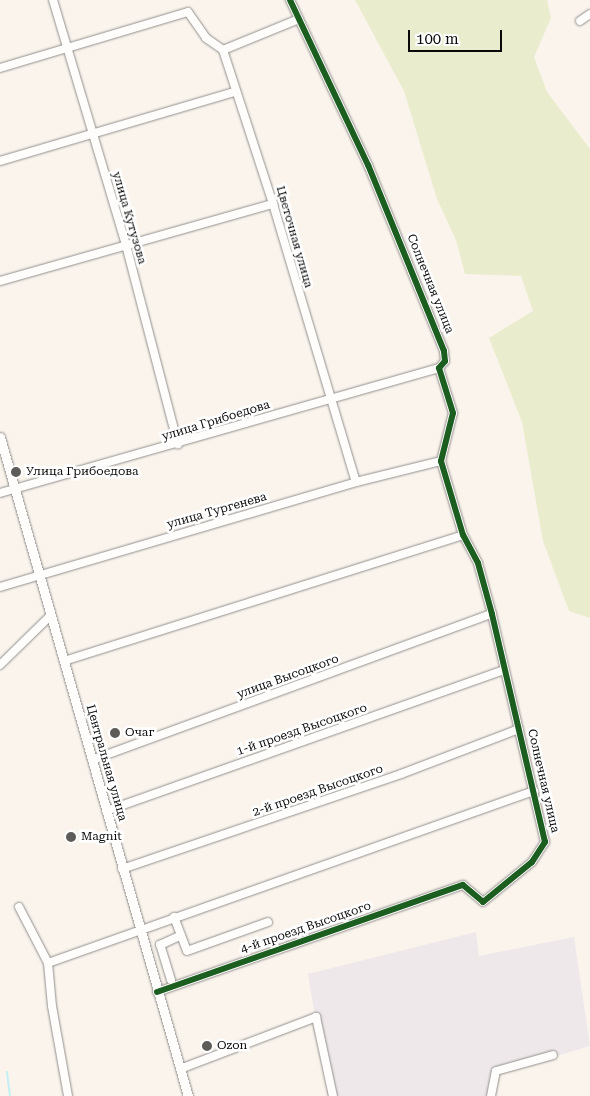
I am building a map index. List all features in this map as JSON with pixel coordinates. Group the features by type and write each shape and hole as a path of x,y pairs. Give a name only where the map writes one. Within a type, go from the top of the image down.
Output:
{"street":[{"name":"улица Кутузова","path":"53,0 126,245 178,444"},
{"name":"Солнечная улица","path":"290,0 341,103 431,314 444,351 444,361 439,368 453,413 452,425 441,461"},
{"path":"0,68 188,12 206,38 222,50 300,19"},
{"path":"580,21 590,14"},
{"name":"Цветочная улица","path":"222,50 273,204 329,399 356,482"},
{"path":"0,161 235,92"},
{"path":"0,281 273,204"},
{"name":"улица Грибоедова","path":"0,493 178,444 439,368"},
{"name":"Центральная улица","path":"0,437 188,1096"},
{"path":"441,461 463,535 478,563 492,614"},
{"name":"улица Тургенева","path":"0,587 356,482 441,461"},
{"path":"64,661 463,535"},
{"name":"Солнечная улица","path":"463,885 482,902 532,862 542,849 546,832 534,792 492,614"},
{"name":"улица Высоцкого","path":"92,760 492,614"},
{"path":"0,665 50,616"},
{"name":"1-й проезд Высоцкого","path":"106,811 505,670"},
{"name":"2-й проезд Высоцкого","path":"122,869 401,774 519,729"},
{"path":"48,963 139,929 534,792"},
{"name":"4-й проезд Высоцкого","path":"158,992 463,885"},
{"path":"19,907 48,963 52,1006 68,1096"},
{"path":"174,917 187,951 268,922"},
{"path":"171,980 160,945 181,935"},
{"path":"180,1069 316,1017 333,1096"},
{"path":"491,1096 496,1071 553,1055"}],"shaded area":[{"path":"476,932 479,956 574,937 590,1046 497,1074 495,1096 328,1096 308,974"}],"green space":[{"path":"355,0 547,0 551,18 534,57 547,92 590,149 590,618 569,611 543,541 522,422 489,338 533,311 521,276 465,274 456,240 437,199 404,91"}],"waterway":[{"path":"7,1072 10,1096"}],"cycle path":[{"path":"157,992 463,885 483,902 532,862 545,842 492,614 478,563 463,535 441,461 453,413 439,368 445,361 444,351 368,165 290,0"}],"place":[{"name":"Улица Грибоедова","path":"16,472"},
{"name":"Очаг","path":"115,733"},
{"name":"Magnit","path":"71,837"},
{"name":"Ozon","path":"207,1046"}]}
